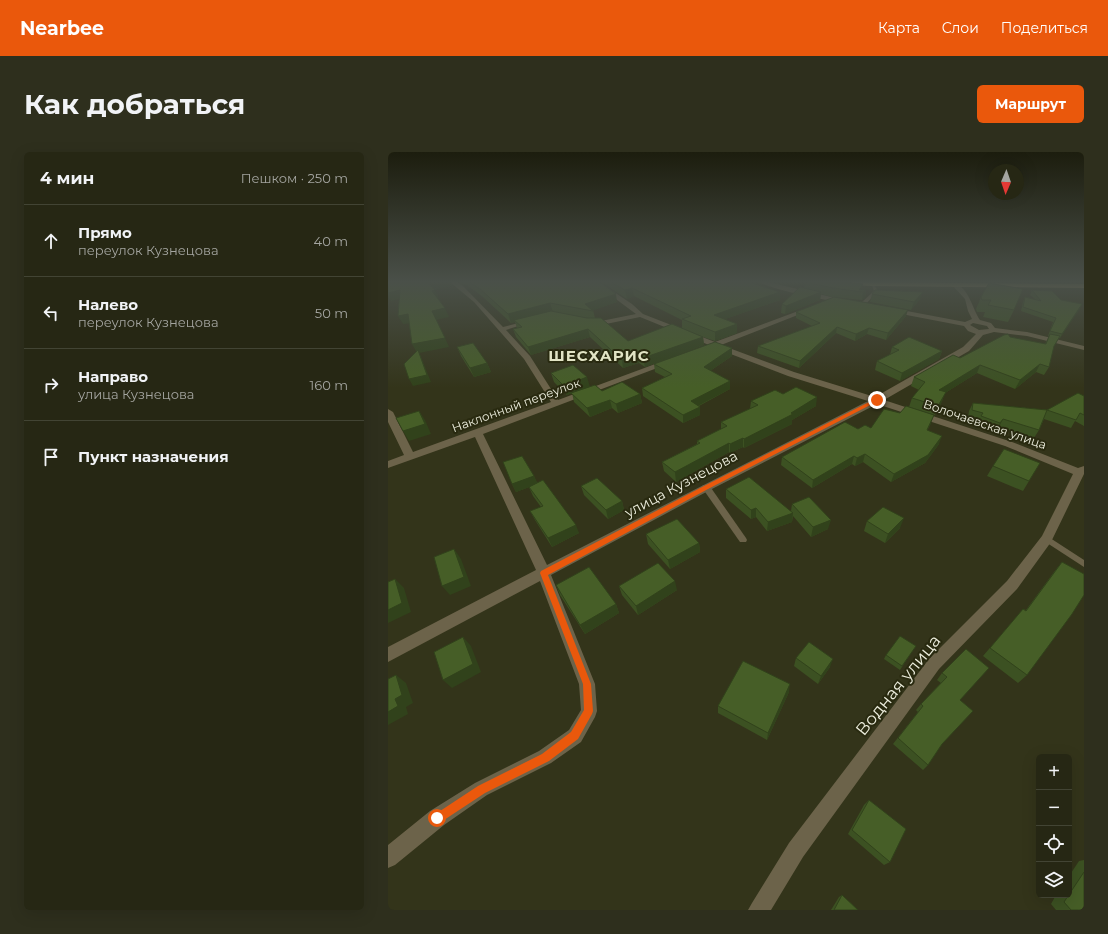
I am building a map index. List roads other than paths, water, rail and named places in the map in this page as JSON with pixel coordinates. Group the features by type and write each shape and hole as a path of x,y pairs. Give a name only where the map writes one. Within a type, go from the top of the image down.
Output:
{"street":[{"path":"491,317 527,358 556,403"},
{"path":"502,329 542,317"},
{"path":"579,321 589,323 627,317"},
{"name":"Волочаевская улица","path":"647,317 790,373 967,429 1081,471"},
{"path":"702,350 787,317"},
{"path":"932,317 966,324 977,321 989,324 993,330"},
{"path":"975,317 977,321"},
{"path":"966,324 970,329 982,332 993,330 1027,334 1084,348"},
{"name":"улица Кузнецова","path":"388,655 706,487 877,400 966,349 982,332"},
{"name":"Наклонный переулок","path":"388,465 680,358"},
{"path":"388,412 410,457"},
{"path":"388,858 437,818 481,789 545,757 574,736 589,711 587,684 544,573 477,432"},
{"name":"Водная улица","path":"759,910 796,850 934,664 1012,585 1047,538 1081,471"}],"lane":[{"path":"706,487 743,540"},
{"path":"1047,538 1084,564"}],"district":[{"name":"ШЕСХАРИС","path":"599,355"}]}
